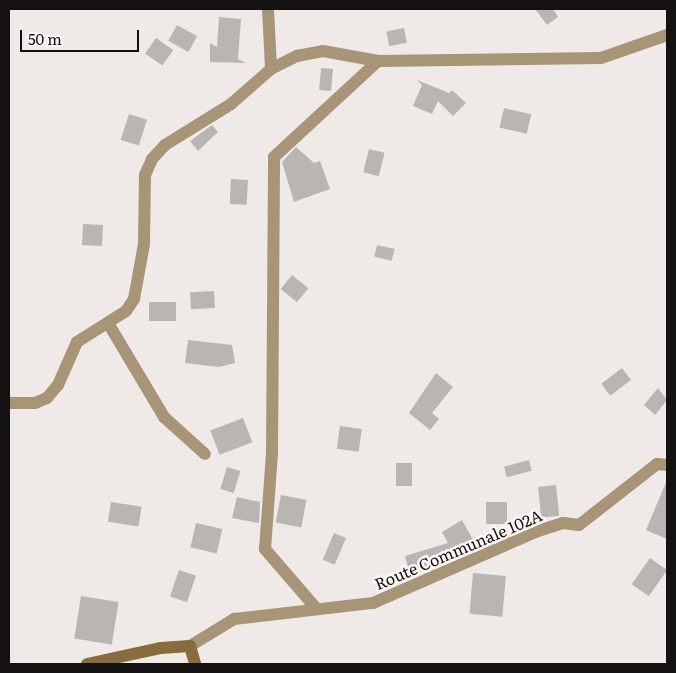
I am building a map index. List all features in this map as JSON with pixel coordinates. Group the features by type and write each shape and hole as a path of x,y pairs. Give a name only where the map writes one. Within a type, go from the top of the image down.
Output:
{"main road":[{"path":"86,664 161,648 192,654"}],"street":[{"path":"268,9 271,69"},
{"path":"9,403 35,403 47,398 58,385 77,342 108,323 134,299 144,244 145,175 152,159 165,145 231,104 271,69 297,56 323,51 378,61 601,58 667,35"},
{"path":"315,607 265,549 272,454 274,157 378,61"},
{"path":"108,323 164,417 205,454"},
{"name":"Route Communale 102A","path":"192,654 234,619 315,607 373,603 538,531 563,523 579,525 650,469 667,465"}],"building":[{"path":"535,9 553,9 558,17 547,25"},
{"path":"219,17 241,19 238,59 246,63 210,62 210,43 217,47"},
{"path":"177,25 197,36 188,52 168,41"},
{"path":"404,28 407,43 389,46 386,31"},
{"path":"156,38 173,50 162,66 145,54"},
{"path":"321,68 333,69 331,91 319,90"},
{"path":"417,80 449,93 452,90 466,103 453,116 438,101 432,114 413,106 422,85"},
{"path":"504,108 531,114 527,134 500,127"},
{"path":"129,114 147,120 139,146 121,140"},
{"path":"212,125 218,132 198,151 190,141"},
{"path":"296,147 314,163 320,161 330,189 294,202 282,162"},
{"path":"369,149 385,153 379,176 363,172"},
{"path":"231,179 248,180 247,205 230,204"},
{"path":"83,224 103,225 102,246 82,245"},
{"path":"377,245 395,249 392,261 374,257"},
{"path":"292,275 308,288 297,302 281,289"},
{"path":"214,291 215,308 191,309 190,292"},
{"path":"149,302 176,302 176,321 149,321"},
{"path":"188,340 232,345 235,363 219,367 185,363"},
{"path":"622,368 631,380 610,396 601,384"},
{"path":"436,373 453,387 432,413 439,419 430,430 409,413"},
{"path":"658,388 667,400 655,415 644,405"},
{"path":"243,418 252,442 220,455 210,431"},
{"path":"340,426 362,429 359,452 337,449"},
{"path":"529,460 532,471 507,477 504,467"},
{"path":"396,463 412,463 412,486 396,486"},
{"path":"227,467 240,471 234,493 220,489"},
{"path":"667,480 667,539 646,530"},
{"path":"556,485 559,516 541,518 538,487"},
{"path":"281,495 307,500 301,527 276,522"},
{"path":"237,497 260,502 259,523 232,518"},
{"path":"111,502 142,507 138,527 108,522"},
{"path":"486,502 507,502 507,524 486,524"},
{"path":"462,520 472,538 484,537 432,568 410,576 405,556 448,543 442,532"},
{"path":"196,523 222,529 217,553 190,547"},
{"path":"334,533 346,538 335,565 323,560"},
{"path":"650,558 667,570 649,596 632,584"},
{"path":"179,570 196,576 187,602 170,596"},
{"path":"473,573 506,576 502,617 469,614"},
{"path":"81,596 119,602 112,644 74,638"}]}
